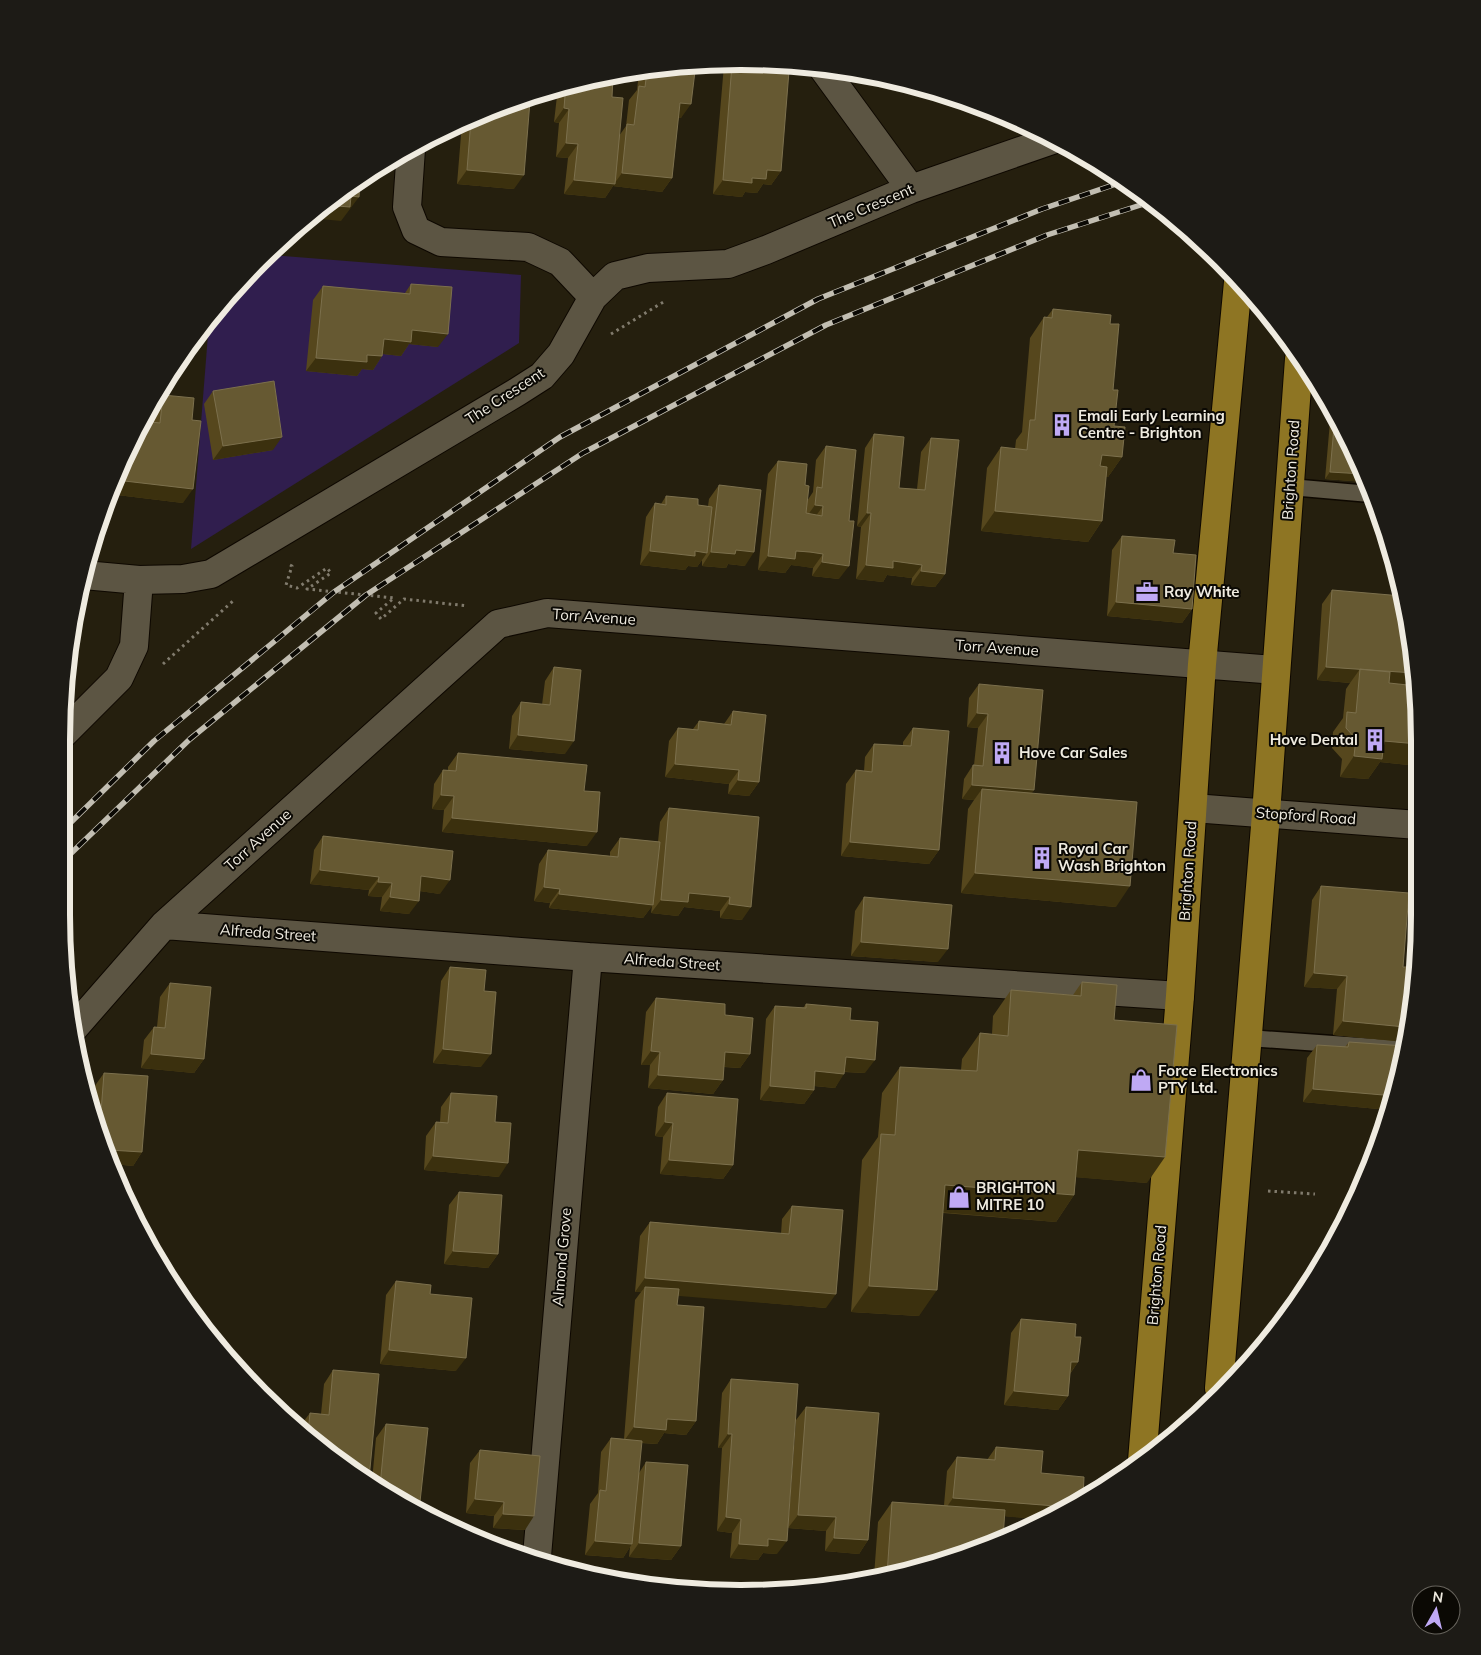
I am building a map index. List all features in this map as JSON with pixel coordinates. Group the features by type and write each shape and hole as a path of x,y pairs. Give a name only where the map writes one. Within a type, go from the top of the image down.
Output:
{"main road":[{"name":"Brighton Road","path":"1143,1450 1180,996 1202,664 1237,290"},
{"name":"Brighton Road","path":"1219,1384 1266,814 1299,370"}],"street":[{"path":"829,76 911,189"},
{"name":"The Crescent","path":"91,576 139,580 183,580 211,574 542,376 561,354 593,297 615,276 648,268 728,264 911,189 1044,143"},
{"path":"411,157 407,207 416,230 441,242 528,247 560,262 593,297"},
{"path":"70,727 119,678 134,646 139,580"},
{"name":"Torr Avenue","path":"79,1021 164,925 498,624 548,614 1276,670"},
{"name":"Stopford Road","path":"1193,808 1411,824"},
{"name":"Alfreda Street","path":"164,925 588,957 1180,996"},
{"name":"Almond Grove","path":"536,1552 588,957"}],"lane":[{"path":"1290,487 1363,493"},
{"path":"1248,1038 1397,1049"}],"path":[{"path":"610,335 669,299"},
{"path":"262,544 292,566 286,585 297,588 327,568 331,573 306,590 394,598 376,613 381,619 404,600 476,607 498,624"},
{"path":"156,670 224,611 237,597"},
{"path":"1262,1190 1315,1194"}],"shaded area":[{"path":"277,255 521,275 519,343 191,549 208,333 236,298"}],"building":[{"path":"732,70 789,72 781,171 767,170 766,179 752,178 752,183 723,180"},
{"path":"695,71 691,104 680,103 672,178 622,173 627,124 634,125 639,86 645,87 646,77"},
{"path":"613,83 612,97 623,98 615,184 574,180 578,144 566,143 569,109 564,108 565,94"},
{"path":"530,105 524,175 467,170 470,127"},
{"path":"359,189 359,197 351,196 350,207 336,206"},
{"path":"411,284 452,287 448,334 412,330 411,342 384,339 382,356 367,355 367,362 316,358 323,286 410,294"},
{"name":"Emali Early Learning Centre - Brighton","path":"1053,309 1111,315 1110,324 1119,324 1113,390 1118,390 1114,426 1125,427 1122,457 1102,455 1100,466 1107,467 1102,521 995,511 1001,447 1027,450 1030,420 1035,420 1044,317 1052,318"},
{"path":"274,381 282,437 223,446 213,391"},
{"path":"166,395 194,398 192,420 201,421 193,489 122,481 151,422 160,423 162,401"},
{"path":"1334,429 1355,474 1330,472"},
{"path":"874,434 904,437 899,488 925,490 931,438 959,440 945,574 921,571 922,565 893,561 893,568 866,565 871,513 867,513"},
{"path":"826,446 856,450 849,521 854,521 849,566 822,562 823,554 810,552 796,551 795,559 768,556 778,461 807,464 805,485 809,486 806,513 822,516 823,506 815,505 817,487 822,488"},
{"path":"719,485 761,490 754,552 736,550 735,554 711,552"},
{"path":"666,496 698,499 698,505 712,507 707,553 695,551 695,556 650,551 655,503 666,505"},
{"name":"Ray White","path":"1122,536 1175,540 1173,553 1196,555 1192,609 1116,602"},
{"path":"1332,590 1395,595 1407,673 1326,667"},
{"path":"554,667 581,670 574,741 518,735 521,702 550,705"},
{"path":"1360,669 1390,672 1389,683 1409,685 1411,743 1384,741 1382,759 1354,756 1356,739 1346,728 1347,712 1356,713"},
{"name":"Hove Car Sales","path":"979,684 1043,690 1034,790 972,785 973,765 983,766 988,714 977,713"},
{"path":"733,711 766,715 759,782 738,780 739,770 675,764 678,728 698,730 699,721 731,725"},
{"path":"913,728 949,731 939,850 850,842 856,770 872,772 874,744 911,746"},
{"path":"458,753 587,765 584,791 600,792 597,832 452,818 454,796 441,795 443,770 456,771"},
{"name":"Royal Car Wash Brighton","path":"982,789 1137,802 1130,886 975,873"},
{"path":"669,808 759,817 751,907 729,904 730,897 689,893 688,902 661,900"},
{"path":"323,836 453,851 450,880 421,876 419,901 390,897 392,883 378,882 379,877 320,870"},
{"path":"620,838 660,842 653,905 559,894 560,889 544,887 548,850 618,857"},
{"path":"1321,886 1409,893 1403,967 1409,967 1401,1027 1343,1021 1347,976 1314,973"},
{"path":"864,897 952,905 948,949 861,942"},
{"path":"450,967 486,970 484,991 496,992 491,1054 443,1049"},
{"path":"1082,982 1117,985 1114,1020 1177,1025 1165,1157 1078,1150 1074,1195 945,1185 937,1290 869,1286 881,1134 895,1135 900,1067 977,1071 980,1033 1008,1036 1011,990 1081,996"},
{"path":"170,983 211,987 204,1059 151,1054 154,1027 165,1028"},
{"path":"656,998 725,1004 725,1015 753,1018 750,1054 725,1052 723,1080 658,1075 660,1052 651,1051"},
{"path":"806,1004 851,1008 850,1020 878,1022 875,1060 846,1057 844,1074 815,1071 814,1090 770,1086 775,1006 806,1008"},
{"path":"1349,1042 1398,1046 1386,1095 1313,1089 1317,1045 1348,1047"},
{"path":"104,1073 148,1076 142,1152 113,1150 101,1112"},
{"path":"451,1093 497,1096 495,1122 511,1123 508,1163 433,1156 436,1122 448,1123"},
{"path":"667,1093 738,1099 733,1165 669,1160 673,1123 665,1122"},
{"path":"459,1192 502,1195 498,1254 453,1251"},
{"path":"792,1206 843,1210 836,1294 645,1278 650,1222 789,1234"},
{"path":"396,1281 431,1285 430,1294 472,1298 466,1358 389,1350"},
{"path":"645,1287 679,1289 677,1305 704,1307 696,1421 667,1419 666,1430 634,1427"},
{"path":"1021,1319 1076,1324 1075,1337 1081,1337 1078,1362 1071,1362 1068,1396 1014,1391"},
{"path":"333,1370 379,1374 370,1473 309,1427 310,1413 329,1415"},
{"path":"731,1379 798,1384 787,1541 768,1539 768,1546 739,1544 741,1519 726,1517 732,1434 728,1434"},
{"path":"806,1407 879,1413 868,1540 834,1538 836,1517 798,1515"},
{"path":"386,1424 428,1428 420,1503 381,1480"},
{"path":"611,1438 642,1441 632,1544 595,1541 600,1490 606,1491"},
{"path":"996,1447 1043,1451 1041,1473 1084,1477 1083,1490 1056,1506 953,1498 957,1457 995,1460"},
{"path":"480,1450 540,1456 534,1516 503,1514 504,1502 475,1499"},
{"path":"646,1462 688,1465 681,1546 639,1543"},
{"path":"892,1502 1005,1510 1003,1531 956,1549 887,1568"}],"railway":[{"path":"70,823 154,741 334,592 560,437 818,299 1042,209 1115,184"},
{"path":"70,854 190,739 366,595 583,453 826,325 1047,235 1143,204"}],"place":[{"name":"Emali Early Learning Centre - Brighton","path":"1062,425"},
{"name":"Ray White","path":"1147,592"},
{"name":"Hove Dental","path":"1375,740"},
{"name":"Hove Car Sales","path":"1002,753"},
{"name":"Royal Car Wash Brighton","path":"1042,858"},
{"name":"Force Electronics PTY Ltd.","path":"1141,1080"},
{"name":"BRIGHTON MITRE 10","path":"959,1197"}]}
